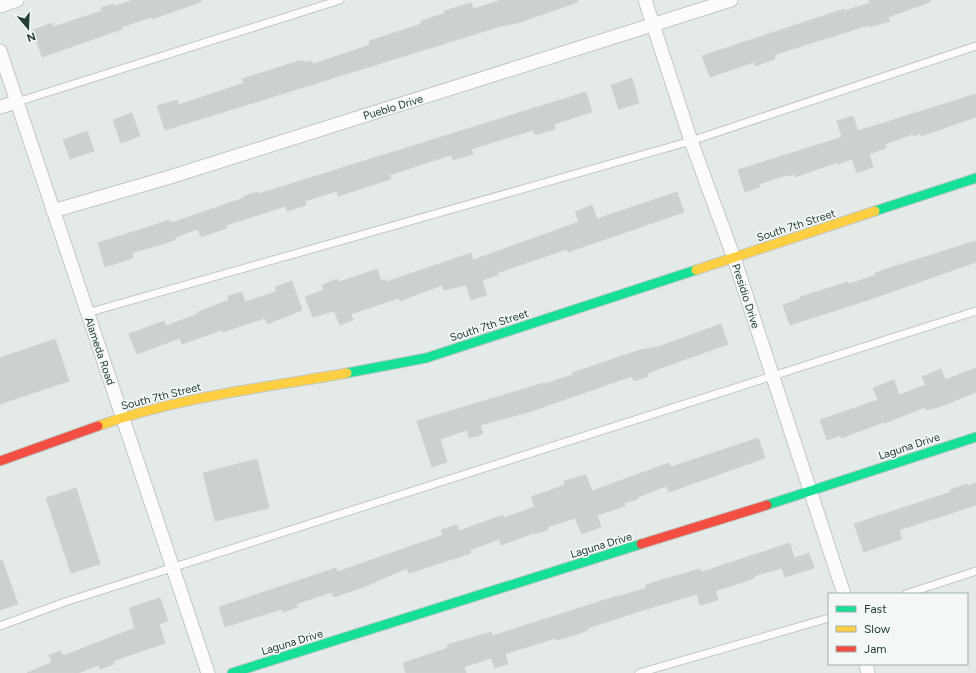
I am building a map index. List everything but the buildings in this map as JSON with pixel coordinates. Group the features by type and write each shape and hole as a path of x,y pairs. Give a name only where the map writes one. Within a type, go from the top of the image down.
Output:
{"main road":[{"name":"South 7th Street","path":"0,461 123,417 190,399 295,382 426,358 976,178"},
{"name":"Laguna Drive","path":"232,673 810,491 976,437"}],"street":[{"path":"0,6 16,0"},
{"name":"Presidio Drive","path":"645,0 691,141 734,258 844,593"},
{"name":"Pueblo Drive","path":"53,211 170,177 731,0"},
{"name":"Alameda Road","path":"0,51 208,673"},
{"path":"0,107 17,102"}],"lane":[{"path":"17,102 340,0"},
{"path":"88,313 691,141 976,46"},
{"path":"0,626 65,602 976,311"},
{"path":"909,593 976,571"},
{"path":"639,673 828,618"}],"traffic: fast":[{"path":"875,211 976,178"},
{"path":"347,373 426,358 696,270"},
{"path":"767,505 976,437"},
{"path":"232,673 641,544"}],"traffic: slow":[{"path":"696,270 875,211"},
{"path":"98,426 128,416 190,400 347,373"}],"traffic: jam":[{"path":"0,461 98,426"},
{"path":"641,544 767,505"}]}
